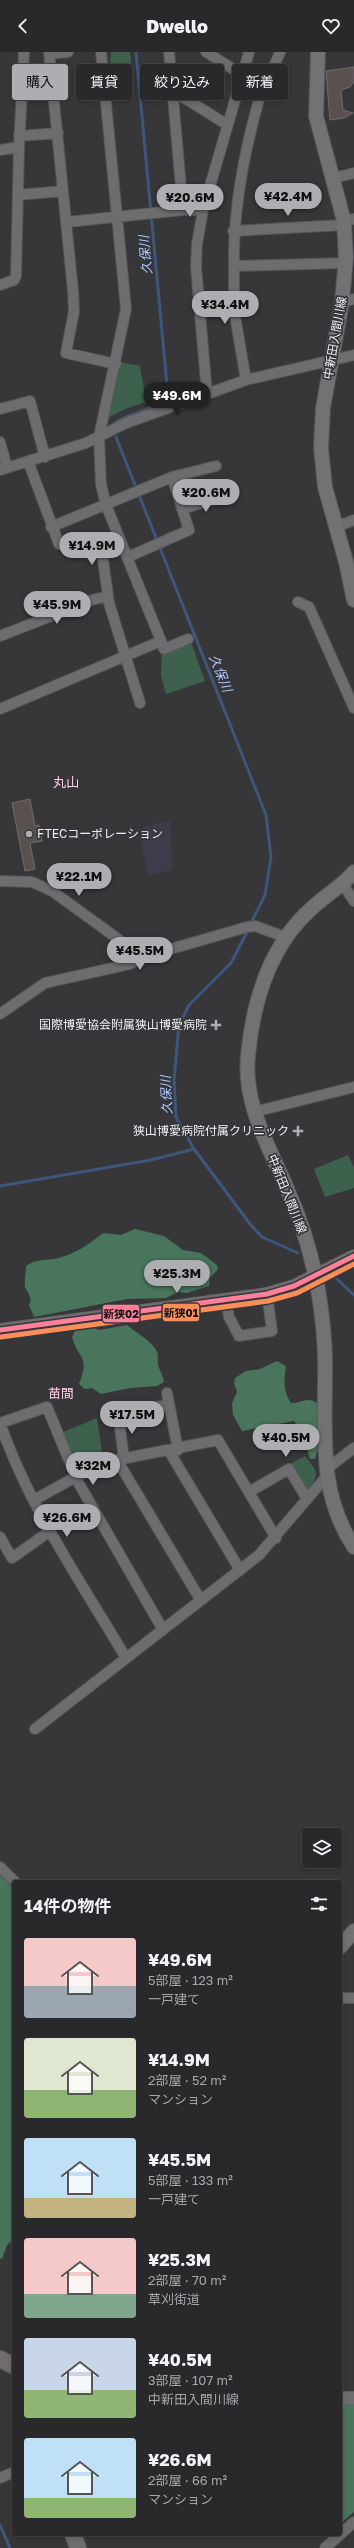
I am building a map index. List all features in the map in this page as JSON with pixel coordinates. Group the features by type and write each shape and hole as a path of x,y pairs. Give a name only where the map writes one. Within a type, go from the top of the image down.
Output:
{"main road":[{"name":"中新田入間川線","path":"318,52 316,116 347,222 346,263 348,301 332,359 323,408 321,448 325,487 354,600"},
{"name":"中新田入間川線","path":"354,872 312,907 285,937 275,954 261,989 250,1042 247,1072 254,1112 298,1214 315,1274 325,1345 326,1474 336,1512 354,1547"},
{"path":"342,1945 354,1931"},
{"path":"0,2359 12,2364"},
{"path":"74,2536 78,2548"}],"street":[{"path":"0,285 14,280 16,276 19,136 24,52"},
{"path":"68,52 50,53 67,222 74,311 66,353 116,364"},
{"path":"101,52 116,217 124,274 126,309 116,364 99,437 101,484 106,505 164,649 188,639"},
{"path":"169,52 170,64"},
{"path":"206,52 232,68"},
{"path":"245,64 249,52"},
{"path":"246,380 234,310 233,231 241,170 259,102 280,52"},
{"path":"174,100 183,210"},
{"path":"187,100 226,124"},
{"path":"207,394 196,267 197,244 203,210 233,100"},
{"path":"19,136 58,133"},
{"path":"0,150 19,147"},
{"path":"333,178 354,173"},
{"path":"18,195 63,191"},
{"path":"67,222 183,210 203,210"},
{"path":"233,231 347,222"},
{"path":"234,266 346,263"},
{"path":"0,442 3,468 46,456 99,437 126,423 246,380 311,367 332,359 354,355"},
{"path":"0,409 30,401 46,456"},
{"path":"28,461 59,544 95,543 101,545 108,596 124,657 140,703"},
{"path":"52,527 172,477 216,466"},
{"path":"128,557 189,530 172,477"},
{"path":"182,509 223,496"},
{"path":"336,527 354,520"},
{"path":"0,636 92,600 108,596"},
{"path":"298,602 309,607 354,708"},
{"path":"0,708 161,642"},
{"path":"0,881 32,882 52,891 143,957"},
{"path":"342,883 354,901"},
{"path":"0,1014 45,983 130,964 143,957 247,927 255,926 285,937"},
{"path":"254,1112 354,1087"},
{"path":"0,1330 267,1294 294,1286 315,1274 354,1256"},
{"path":"226,1300 229,1317 239,1336 272,1331 267,1294"},
{"path":"167,1393 174,1450 240,1570"},
{"path":"169,1405 118,1413 120,1460 200,1599"},
{"path":"126,1658 4,1451 0,1423 47,1407 76,1476 162,1628"},
{"path":"34,1500 101,1463 174,1450 218,1440 276,1538"},
{"path":"35,1730 162,1628 240,1570 276,1538 326,1474 354,1448"},
{"path":"249,1492 289,1469 307,1499"},
{"path":"0,1536 12,1558 50,1531"},
{"path":"0,1867 13,1880"},
{"path":"342,1998 354,1998"},
{"path":"342,2398 354,2398"},
{"path":"0,2478 12,2473"},
{"path":"342,2533 354,2522"},
{"path":"325,2548 338,2536"}],"shaded area":[{"path":"170,820 173,870 148,875 140,838 144,837 142,827"}],"green space":[{"path":"111,52 130,52 131,64 110,64"},
{"path":"120,362 140,366 146,402 125,409 108,418"},
{"path":"191,642 205,681 166,694 161,676 162,653"},
{"path":"348,1155 354,1168 354,1188 325,1197 314,1169"},
{"path":"135,1229 164,1236 183,1250 201,1253 217,1265 218,1269 210,1278 209,1286 187,1293 178,1292 166,1298 127,1299 34,1317 29,1305 30,1296 25,1287 26,1266 30,1263 59,1258 77,1251 103,1233 121,1235"},
{"path":"89,1325 99,1330 127,1325 155,1348 158,1355 158,1365 164,1382 157,1386 130,1388 101,1394 92,1388 85,1389 79,1384 84,1368 82,1359 72,1337 77,1327"},
{"path":"277,1361 286,1366 285,1390 291,1403 311,1400 317,1403 318,1447 315,1459 310,1459 302,1433 294,1421 242,1431 233,1415 232,1403 237,1392 234,1383 235,1378 246,1371 260,1369"},
{"path":"97,1418 103,1459 80,1470 76,1468 61,1433"},
{"path":"305,1456 316,1472 313,1483 309,1488 305,1488 290,1464"},
{"path":"0,1872 12,1886 12,2241 7,2245 2,2259 0,2258"},
{"path":"342,2405 354,2405 354,2512 342,2522"}],"building":[{"path":"354,67 354,82 350,87 341,90 343,110 353,113 344,118 330,120 326,71"},
{"name":"FTECコーポレーション","path":"30,799 35,826 39,825 42,841 30,843 35,869 25,871 12,803"}],"waterway":[{"name":"久保川","path":"116,422 161,403 168,396 136,52"},
{"name":"久保川","path":"116,437 266,815 271,857 265,895 252,921"},
{"name":"久保川","path":"247,932 231,963 189,1005 179,1025 174,1080 176,1117 194,1149 250,1224 262,1237 298,1253"},
{"path":"0,1186 151,1160 194,1149"},
{"name":"久保川","path":"337,1279 354,1295"},
{"path":"0,2525 10,2548"}],"transit line":[{"name":"新狭02","path":"0,1330 267,1294 294,1286 354,1256"},
{"name":"新狭01","path":"1,1337 268,1301 297,1293 354,1264"}],"place":[{"name":"FTECコーポレーション","path":"29,834"},
{"name":"国際博愛協会附属狭山博愛病院","path":"216,1025"},
{"name":"狭山博愛病院付属クリニック","path":"298,1131"}],"district":[{"name":"丸山","path":"66,782"},
{"name":"苗間","path":"61,1393"}]}
